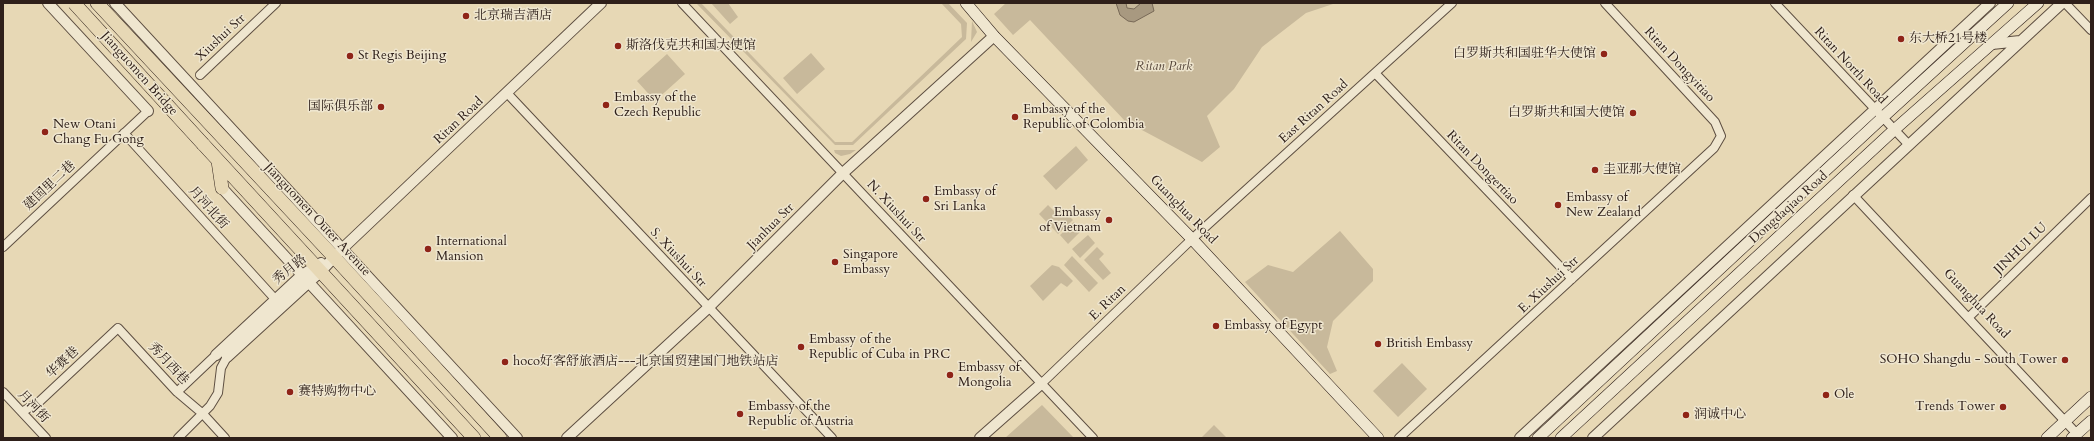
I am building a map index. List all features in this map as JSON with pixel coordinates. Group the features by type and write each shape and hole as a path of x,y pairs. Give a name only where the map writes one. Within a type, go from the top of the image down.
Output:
{"highway":[{"name":"Jianguomen Bridge","path":"74,3 218,160"},
{"name":"Jianguomen Bridge","path":"97,3 215,131"},
{"name":"Jianguomen Outer Avenue","path":"215,131 338,253 500,438"},
{"path":"218,160 222,188"},
{"path":"218,160 474,438"}],"main road":[{"name":"Guanghua Road","path":"966,3 994,36 1192,239 1378,438"},
{"name":"Dongdaqiao Road","path":"1538,438 1878,113 2008,3"},
{"name":"Dongdaqiao Road","path":"1561,438 1894,130 2038,3"},
{"path":"2047,438 2091,397"},
{"path":"2075,436 2091,421"}],"street":[{"path":"48,3 148,111"},
{"name":"Jianguomen Outer Avenue","path":"115,3 338,253 517,438"},
{"name":"Xiushui Str","path":"200,75 276,3"},
{"name":"Ritan Road","path":"338,253 601,3"},
{"name":"N. Xiushui Str","path":"682,3 1093,438"},
{"name":"East Ritan Road","path":"1192,239 1452,3"},
{"name":"Ritan Dongyitiao","path":"1605,3 1715,122 1721,136 1714,148"},
{"name":"Ritan North Road","path":"1775,3 1908,144"},
{"path":"1593,438 1853,195 2062,3"},
{"path":"2065,3 2091,30"},
{"path":"1520,438 1878,113 1986,4"},
{"name":"Jianhua Str","path":"567,438 708,308 843,174 994,36"},
{"path":"1992,44 2020,41"},
{"name":"Ritan Dongertiao","path":"1375,72 1572,279"},
{"name":"S. Xiushui Str","path":"507,93 832,438"},
{"name":"建国里二巷","path":"3,247 148,111"},
{"name":"月河北街","path":"124,133 275,300"},
{"name":"E. Xiushui Str","path":"1400,438 1714,148"},
{"path":"222,188 452,438"},
{"name":"Guanghua Road","path":"1853,195 2065,421 2075,436"},
{"name":"JINHUI LU","path":"1969,317 2091,198"},
{"name":"E. Ritan","path":"1041,384 1192,239"},
{"name":"秀月路","path":"228,357 306,279 338,253"},
{"name":"秀月路","path":"176,392 275,300 306,279"},
{"name":"秀月西巷","path":"118,328 176,392 204,414 225,438"},
{"name":"华赛巷","path":"22,412 40,401 118,328"},
{"path":"178,438 204,414 218,393 221,368 228,357"},
{"path":"980,438 1041,384"},
{"name":"月河街","path":"3,392 46,438"}],"green space":[{"path":"696,3 701,3 835,142 852,142 962,37 961,24 941,3 948,3 967,23 966,39 853,145 835,145"},
{"path":"711,3 728,3 738,17 730,24"},
{"name":"Ritan Park","path":"1006,3 1336,3 1306,13 1262,47 1234,89 1207,116 1220,147 1202,162 1125,121 1030,20 1013,35 994,14"},
{"path":"972,21 977,32 971,42"},
{"path":"811,53 825,69 797,94 783,78"},
{"path":"667,54 685,74 655,101 637,81"},
{"path":"1076,146 1088,160 1056,190 1043,176"},
{"path":"834,150 856,150 850,154 841,156 835,153"},
{"path":"1048,205 1060,217 1065,212 1073,220 1058,234 1039,214"},
{"path":"1074,222 1082,230 1068,244 1060,235"},
{"path":"1340,231 1373,269 1373,281 1333,321 1327,347 1337,371 1330,374 1245,282 1268,265 1293,272"},
{"path":"1088,235 1095,243 1080,258 1072,249"},
{"path":"1097,247 1104,254 1099,259 1111,273 1103,280 1084,260"},
{"path":"1072,256 1098,283 1089,292 1064,265"},
{"path":"1052,265 1059,267 1073,281 1067,287 1061,283 1043,301 1030,286"},
{"path":"1402,363 1427,389 1398,417 1373,391"},
{"path":"1042,405 1074,438 1005,438"},
{"path":"1214,425 1227,438 1201,438"}],"shaded area":[{"path":"1116,3 1126,3 1127,8 1134,9 1141,3 1152,3 1154,11 1134,22 1128,21 1120,15"}],"place":[{"name":"北京瑞吉酒店","path":"466,16"},
{"name":"东大桥21号楼","path":"1901,39"},
{"name":"斯洛伐克共和国大使馆","path":"618,46"},
{"name":"白罗斯共和国驻华大使馆","path":"1604,54"},
{"name":"St Regis Beijing","path":"350,56"},
{"name":"Embassy of the Czech Republic","path":"606,105"},
{"name":"国际俱乐部","path":"381,107"},
{"name":"白罗斯共和国大使馆","path":"1633,113"},
{"name":"Embassy of the Republic of Colombia","path":"1015,117"},
{"name":"New Otani Chang Fu Gong","path":"45,132"},
{"name":"圭亚那大使馆","path":"1595,170"},
{"name":"Embassy of Sri Lanka","path":"926,199"},
{"name":"Embassy of New Zealand","path":"1558,205"},
{"name":"Embassy of Vietnam","path":"1109,220"},
{"name":"International Mansion","path":"428,249"},
{"name":"Singapore Embassy","path":"835,262"},
{"name":"Embassy of Egypt","path":"1216,326"},
{"name":"British Embassy","path":"1378,344"},
{"name":"Embassy of the Republic of Cuba in PRC","path":"801,347"},
{"name":"SOHO Shangdu - South Tower","path":"2065,360"},
{"name":"hoco好客舒旅酒店---北京国贸建国门地铁站店","path":"505,362"},
{"name":"Embassy of Mongolia","path":"950,375"},
{"name":"赛特购物中心","path":"290,392"},
{"name":"Ole","path":"1826,395"},
{"name":"Trends Tower","path":"2003,407"},
{"name":"Embassy of the Republic of Austria","path":"740,414"},
{"name":"润诚中心","path":"1686,415"}]}
